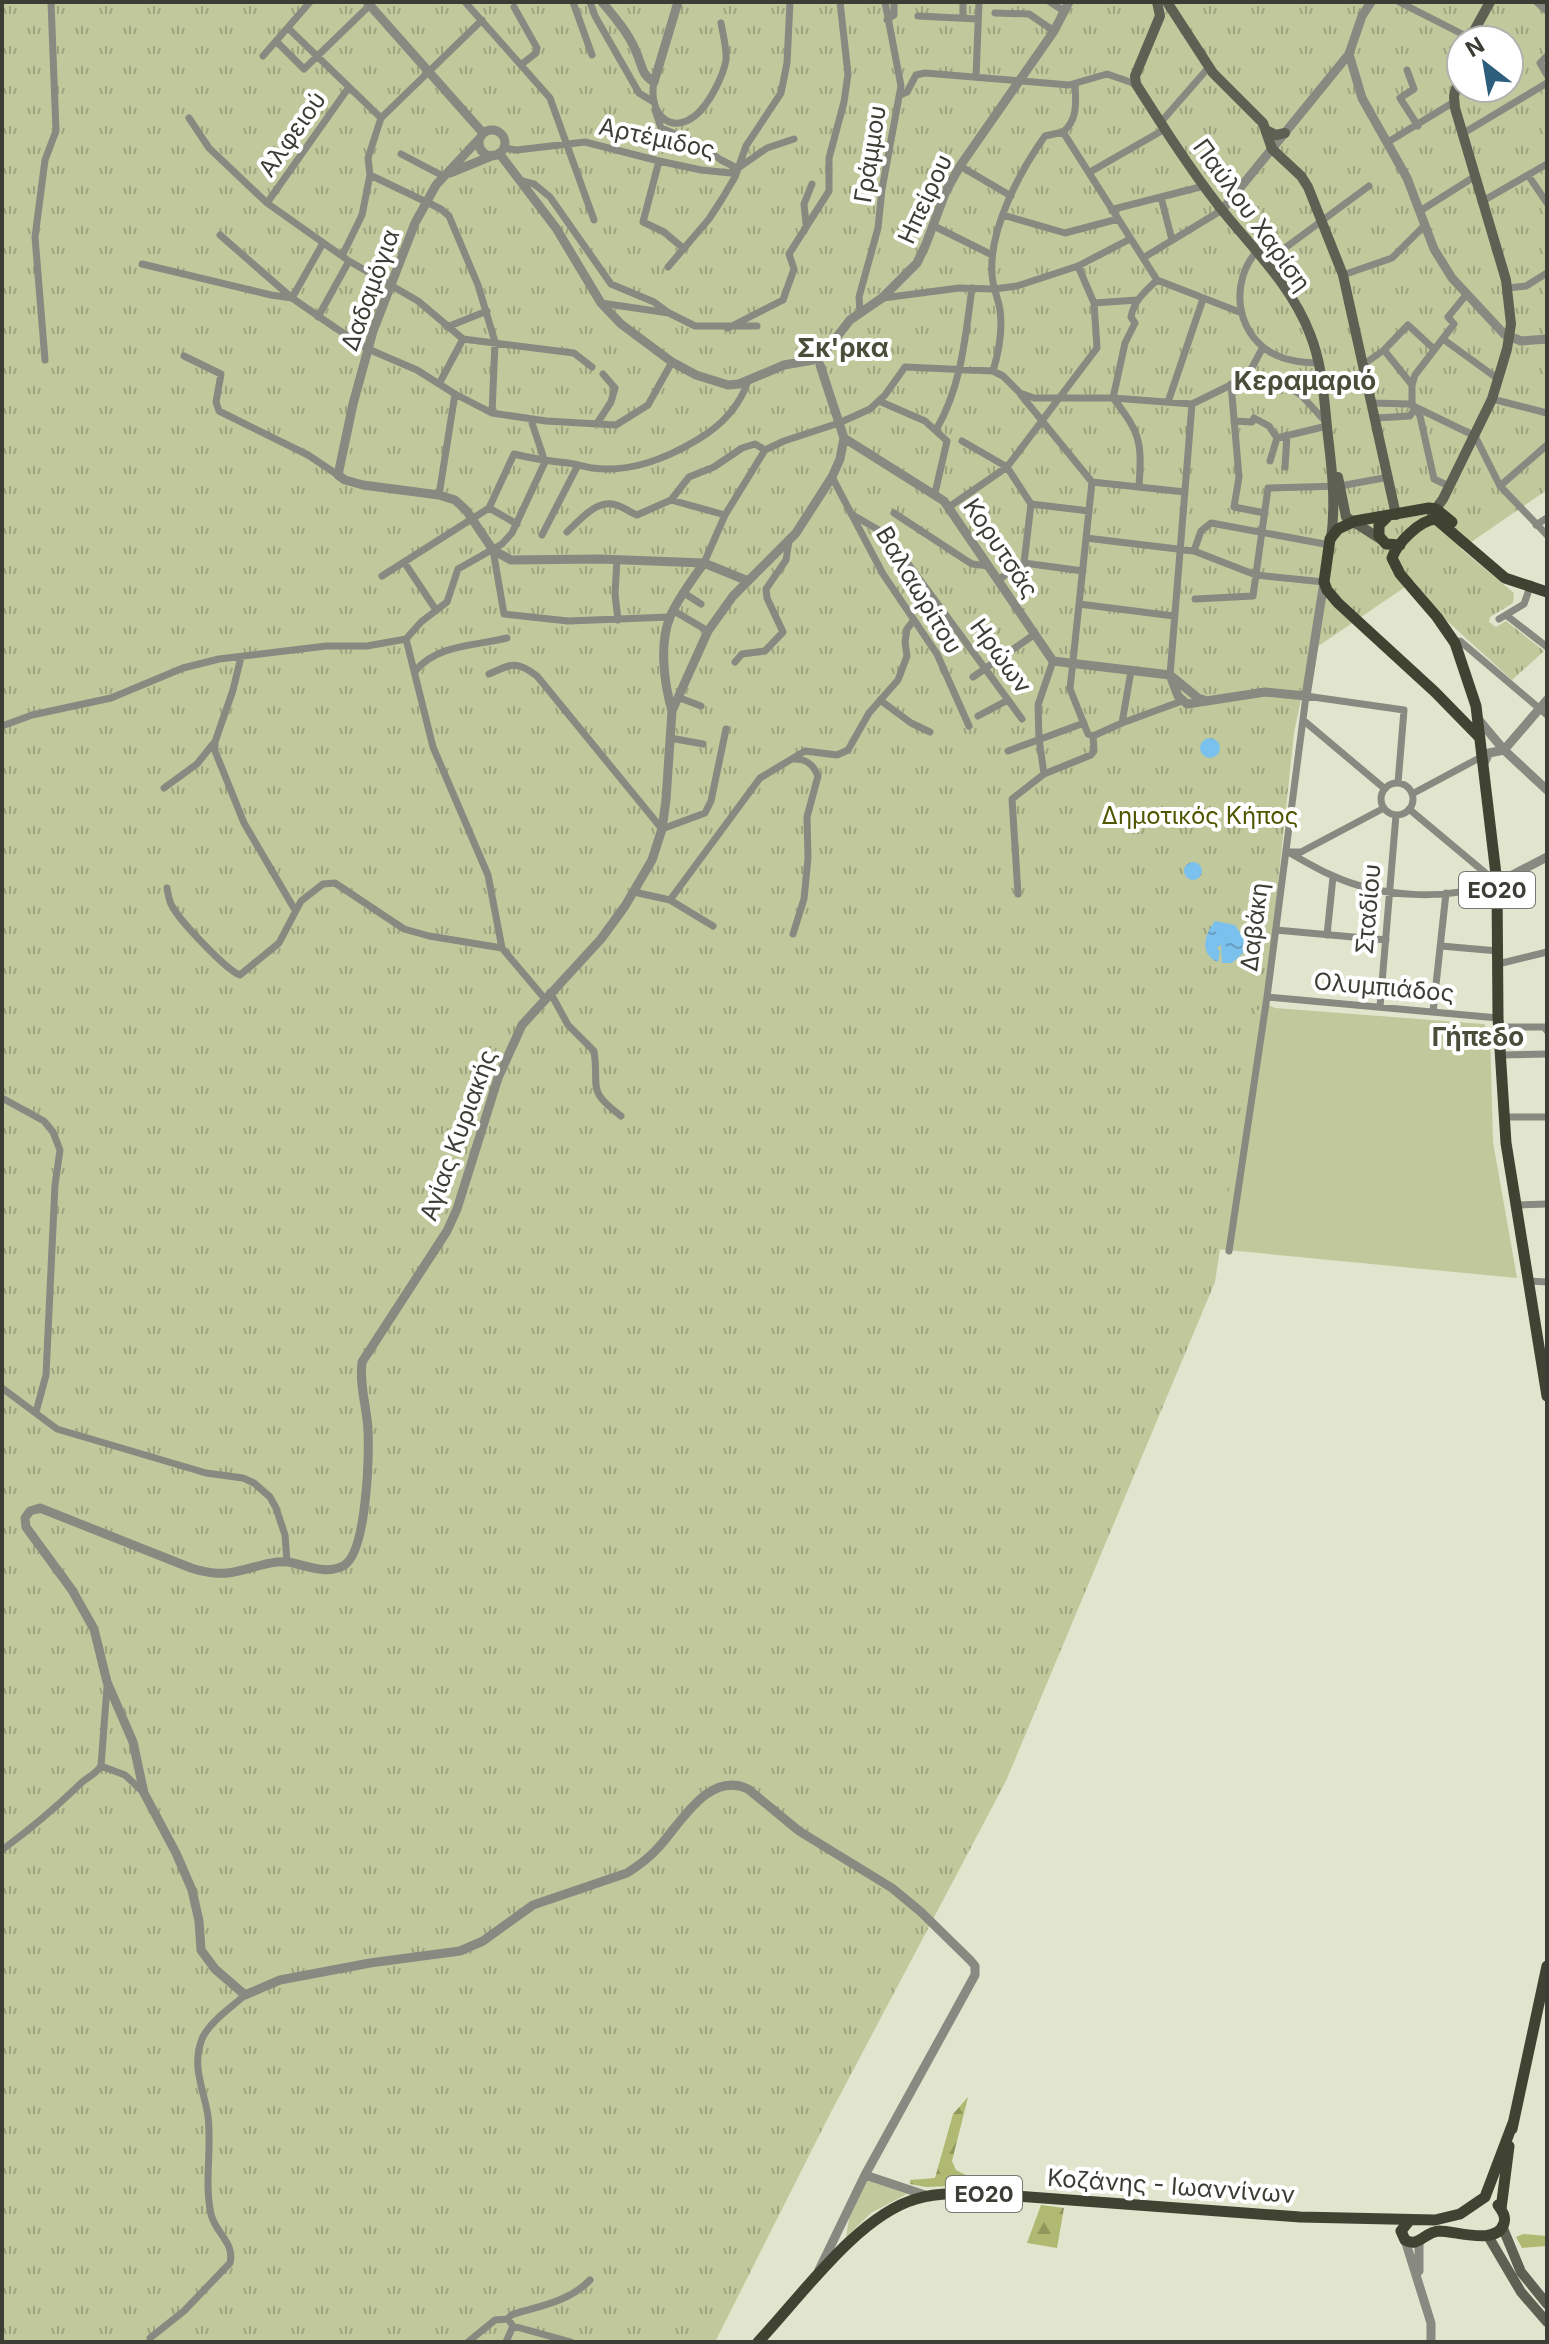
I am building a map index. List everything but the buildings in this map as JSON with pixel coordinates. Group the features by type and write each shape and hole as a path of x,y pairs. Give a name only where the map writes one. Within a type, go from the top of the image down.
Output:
{"main road":[{"path":"1157,2 1160,16"},
{"path":"1167,2 1209,67 1263,123 1272,149 1305,180 1343,275 1389,477 1391,516"},
{"path":"1478,24 1490,2"},
{"path":"1136,84 1135,76 1160,16 1174,12"},
{"name":"Παύλου Χαρίση","path":"1136,84 1204,186 1266,262 1308,328 1319,363 1336,486 1351,522"},
{"path":"1351,522 1391,546 1403,542 1436,509 1492,399 1510,338 1508,288 1454,104"},
{"path":"1266,130 1276,135 1285,133"},
{"name":"Παύλου Χαρίση","path":"1330,542 1336,486"},
{"path":"1480,730 1474,730 1327,590 1324,582 1330,542 1338,529 1351,522 1436,509 1508,573 1547,592"},
{"path":"1382,540 1379,527 1391,516"},
{"name":"ΕΟ20","path":"1391,516 1403,518 1408,525 1403,542 1393,554 1394,565 1455,643 1476,706 1497,883 1498,1022 1504,1117 1515,1205 1547,1396"},
{"path":"1424,522 1436,519 1499,573 1531,584 1547,585"},
{"path":"1435,692 1480,730"},
{"path":"1465,715 1472,714 1476,706"},
{"path":"1501,2209 1513,2123 1547,1966"},
{"path":"1513,2123 1485,2197 1475,2205 1469,2223 1483,2236 1526,2300 1547,2322"},
{"name":"Κοζάνης - Ιωαννίνων","path":"758,2342 875,2219 907,2201 928,2196 989,2194 1351,2219 1441,2219 1475,2205"},
{"path":"1475,2205 1493,2202 1504,2215 1502,2226 1495,2234 1483,2236"},
{"name":"Κοζάνης - Ιωαννίνων","path":"1351,2219 1387,2227 1404,2238"},
{"path":"1404,2238 1402,2228 1413,2220 1424,2227 1421,2239"},
{"path":"1502,2226 1521,2272 1547,2304"},
{"name":"ΕΟ20","path":"1404,2238 1413,2243 1439,2231 1483,2236"}],"street":[{"path":"45,360 35,237 45,160 56,131 51,2"},
{"path":"263,56 310,2"},
{"path":"465,2 550,98 594,220"},
{"path":"573,2 592,55"},
{"path":"590,2 639,93 654,105 662,117 674,122 692,117 701,109 725,64 721,23"},
{"path":"602,2 627,31 643,72 647,79 654,82"},
{"path":"678,2 654,82 654,105 661,128 697,143 737,168"},
{"path":"668,267 722,199 754,131 781,93 787,63 790,2"},
{"path":"728,328 783,300 794,269 789,254 829,191 829,158 847,90 848,74 840,2"},
{"name":"Γράμμου","path":"860,312 859,297 878,228 882,189 900,95 891,18 885,2"},
{"path":"891,18 894,2"},
{"path":"963,2 963,17"},
{"path":"976,77 979,2"},
{"path":"1050,2 1067,6"},
{"path":"1143,258 1222,210 1349,54 1362,16 1371,2"},
{"path":"1399,2 1445,26"},
{"path":"1538,2 1547,10"},
{"path":"276,41 304,69 368,3 482,136 482,151 499,152 522,181 556,228 601,303 621,324 672,362 715,383 728,385 748,381 784,365 818,360 844,438 840,459 832,477 789,541 718,615 708,631 680,700 672,711"},
{"name":"Ηπείρου","path":"818,360 840,331 860,312 882,298 917,263 946,191 960,166 1054,31 1067,6"},
{"path":"514,7 537,48 536,53 522,64"},
{"path":"995,13 1029,14 1054,31"},
{"path":"918,16 978,19"},
{"path":"318,317 362,215 370,175 368,158 381,118 482,20"},
{"path":"288,28 381,118"},
{"path":"1349,54 1362,98 1407,178 1424,226 1442,263 1466,295 1510,338 1521,341 1547,339"},
{"path":"1547,56 1540,63 1547,75"},
{"path":"1090,172 1163,126 1209,67"},
{"path":"1407,70 1414,89 1400,98 1418,126"},
{"path":"900,95 907,92 919,74 1075,84 1107,74 1136,84"},
{"path":"1462,134 1547,83"},
{"path":"993,371 1001,328 992,255 1003,215 1045,136 1063,132 1070,126 1076,109 1075,84"},
{"name":"Αλφειού","path":"267,203 349,87"},
{"path":"1388,142 1451,104"},
{"path":"189,118 209,148 267,203 345,258 418,301 463,339 574,353 592,367"},
{"path":"482,136 491,130 500,133 504,140 499,152"},
{"path":"1063,132 1157,280 1242,313"},
{"name":"Δαδαμόγια","path":"338,475 368,349 425,202 443,176 482,136"},
{"name":"Αρτέμιδος","path":"443,176 499,152 567,144 601,145 659,161 731,173 777,143 794,139"},
{"path":"401,154 443,176"},
{"path":"659,161 643,222 664,232 684,249"},
{"path":"1481,202 1547,164"},
{"path":"960,166 1011,196"},
{"path":"370,175 449,216 487,311 495,342 492,413"},
{"path":"1528,175 1547,203"},
{"path":"1420,211 1474,177"},
{"path":"522,181 541,189 550,197 605,279 695,326 757,326"},
{"path":"806,224 804,204 812,184"},
{"path":"1114,209 1204,186"},
{"path":"1266,262 1369,186"},
{"path":"1161,197 1172,240"},
{"path":"1003,215 1065,233 1118,219"},
{"path":"934,226 992,255"},
{"path":"1343,275 1392,258 1424,226"},
{"path":"220,235 318,317 368,349 417,370 492,413 616,425 648,405 672,362"},
{"path":"882,298 972,288 994,289 1034,282 1078,266 1130,239"},
{"path":"292,298 323,243"},
{"path":"1257,251 1240,284 1239,300 1252,335 1263,347 1293,362 1319,363"},
{"path":"142,264 292,298"},
{"path":"949,507 1007,467 1097,348 1094,303 1078,266"},
{"path":"1508,288 1526,286 1547,273"},
{"path":"1139,487 1139,439 1132,423 1113,398 1125,343 1135,323 1131,317 1137,300 1157,280"},
{"path":"936,430 952,400 960,369 972,288"},
{"path":"1449,486 1434,479 1412,385 1415,375 1454,324 1448,317 1466,295"},
{"path":"1168,402 1203,299"},
{"path":"1094,303 1137,300"},
{"path":"601,303 669,313"},
{"path":"447,327 487,311"},
{"path":"1364,364 1384,350 1408,325 1434,349"},
{"path":"439,384 463,339"},
{"path":"1443,339 1498,379"},
{"path":"1247,377 1263,347"},
{"path":"1384,350 1412,385"},
{"path":"184,356 219,371 222,378 216,402 219,411 296,449 345,480 439,495 459,503 493,550 504,614 554,620 618,620 672,614 708,631"},
{"path":"672,711 668,697 665,645 672,614 704,563 725,515 765,450 870,409 905,367 993,371 1003,376 1020,393 1092,482 1185,492"},
{"path":"596,425 611,402 615,388 603,374"},
{"path":"1020,393 1034,398 1113,398 1192,404 1247,377 1277,382 1307,401 1326,424 1277,438"},
{"path":"382,576 489,508 514,454 545,462 593,468 629,467 672,454 723,421 739,403 748,381"},
{"path":"1231,384 1239,477 1234,507 1265,513"},
{"path":"439,495 455,394"},
{"path":"1492,399 1547,413"},
{"path":"879,401 925,421 947,441 935,493"},
{"path":"1372,403 1409,404 1475,436 1500,486 1547,535"},
{"path":"1192,404 1170,675 1182,701 1187,704 1265,692 1404,710 1398,783"},
{"path":"1376,418 1410,416 1415,408"},
{"path":"1234,421 1252,422 1254,418 1269,426 1277,438"},
{"path":"2,726 32,715 111,698 193,665 308,648 367,646 406,639 449,599 458,569 493,550 512,533 545,462 532,423"},
{"path":"1285,467 1287,435"},
{"name":"Κορυτσάς","path":"844,438 935,493 949,507 1053,661"},
{"path":"1270,461 1277,438"},
{"path":"962,441 1007,467 1031,504 1024,563"},
{"path":"567,532 603,504 616,504 637,515 671,500 689,477 714,467 742,448 755,444 765,450"},
{"path":"1500,486 1547,445"},
{"path":"542,535 578,465"},
{"name":"Βαλαωρίτου","path":"832,477 888,583 937,654 969,726"},
{"path":"1195,599 1251,598 1268,488 1336,486 1389,477"},
{"path":"1092,482 1070,689 1088,734 1093,736"},
{"path":"671,500 725,515"},
{"path":"1031,504 1089,511"},
{"path":"489,508 517,524"},
{"path":"894,513 972,564 989,566"},
{"name":"Ηρώων","path":"851,514 877,529 893,543 987,667 1022,719"},
{"path":"1536,525 1547,518"},
{"path":"1194,551 1201,531 1211,523 1330,542"},
{"path":"1086,538 1194,551 1256,575 1324,582"},
{"path":"735,662 742,654 765,651 783,632 766,589 786,560 789,541"},
{"path":"493,550 511,560 617,559 704,563 748,581"},
{"path":"617,559 615,594 618,620"},
{"path":"404,562 436,610"},
{"path":"998,580 1024,563 1083,571"},
{"name":"Δαβάκη","path":"1229,1251 1324,582"},
{"path":"1531,584 1524,604 1503,617 1547,647"},
{"path":"684,593 701,604"},
{"path":"1319,608 1326,601 1338,603"},
{"path":"1079,604 1174,616"},
{"path":"670,900 751,788 772,770 805,751 837,755 848,750 864,720 898,680 907,656 907,629 914,620"},
{"path":"973,677 1035,634"},
{"path":"415,671 427,658 442,651 507,638"},
{"path":"406,639 433,747 488,875 502,948 594,1051 597,1094 604,1104 621,1116"},
{"path":"1455,643 1460,641 1543,712"},
{"path":"164,788 205,757 215,742 241,657"},
{"path":"1044,774 1038,705 1053,661 1170,675 1204,700"},
{"path":"489,674 512,664 537,676 662,829 700,817 707,809 726,729"},
{"path":"1122,723 1131,671"},
{"path":"668,697 701,706"},
{"path":"880,700 911,723 930,732"},
{"path":"978,716 1008,700"},
{"path":"1412,794 1484,759 1489,753 1504,750 1543,712 1547,700"},
{"path":"1093,736 1182,701"},
{"name":"Αγίας Κυριακής","path":"101,1766 107,1682 98,1642 89,1616 26,1527 25,1518 32,1509 40,1508 92,1531 202,1571 229,1573 287,1562 333,1569 342,1567 356,1553 363,1514 368,1448 362,1362 447,1231 507,1056 522,1025 601,939 652,860 662,829 672,711"},
{"path":"1303,720 1385,789"},
{"path":"1008,751 1084,723"},
{"path":"1480,730 1547,790"},
{"path":"1018,894 1011,801 1044,774 1091,755 1094,751 1093,736"},
{"path":"670,738 703,744"},
{"path":"215,742 215,751 238,810 295,910"},
{"path":"790,759 801,758 810,763 818,776 807,817 808,858 804,899 793,934"},
{"path":"1398,783 1408,788 1413,800 1409,809 1396,815 1384,808 1381,798 1385,789 1398,783"},
{"path":"1286,851 1301,852 1384,808"},
{"path":"1409,809 1497,883"},
{"name":"Σταδίου","path":"1380,1007 1396,815"},
{"path":"1286,851 1333,877 1390,892 1469,891 1497,883 1547,857"},
{"path":"1327,935 1333,877"},
{"path":"164,890 171,905 225,966 240,975 279,943 286,935 295,910 323,884 335,883 404,929 502,948"},
{"path":"634,892 670,900 713,926"},
{"path":"1433,1012 1446,893"},
{"path":"1276,930 1386,940"},
{"path":"1441,946 1498,951"},
{"path":"1498,964 1547,952"},
{"name":"Ολυμπιάδος","path":"1267,997 1433,1012 1544,1027 1547,1031"},
{"path":"1499,1055 1547,1054"},
{"path":"2,1098 44,1121 53,1132 60,1150 55,1185 46,1375 36,1412"},
{"path":"1504,1117 1547,1117"},
{"path":"1515,1205 1547,1204"},
{"path":"1528,1281 1547,1282"},
{"path":"2,1388 57,1429 206,1473 243,1478 254,1483 270,1497 276,1508 285,1535 287,1562"},
{"path":"107,1682 133,1742 144,1793 192,1890 201,1950 215,1969 245,1995"},
{"path":"2,1850 39,1823 79,1784 95,1775 101,1766 125,1775 144,1793"},
{"path":"148,2341 184,2311 230,2263 232,2255 228,2243 211,2218 208,2197 208,2117 198,2078 197,2057 206,2032 245,1995 280,1980 473,1946 533,1905 627,1873 639,1865 705,1796 723,1785 740,1785 799,1831 892,1888 975,1966 969,1991 865,2175 815,2280"},
{"path":"865,2175 928,2196"},
{"path":"1404,2238 1431,2323 1431,2342"},
{"path":"1419,2279 1421,2239"},
{"path":"506,2342 511,2315 566,2297 590,2280"},
{"path":"468,2342 495,2320 511,2322 546,2338 571,2342"}],"green space":[{"name":"Δημοτικός Κήπος","path":"2,2 1547,2 1547,490 1461,549 1514,593 1513,603 1490,617 1489,622 1496,627 1506,621 1544,651 1512,680 1445,619 1414,581 1311,651 1294,733 1265,1007 1256,1011 1215,1282 1006,1781 830,2114 715,2342 2,2342"},
{"path":"1258,1000 1275,1008 1484,1024 1490,1032 1493,1142 1517,1278 1175,1245"},
{"path":"968,2097 952,2161 956,2170 974,2179 975,2185 926,2187 910,2184 910,2180 935,2178 953,2114"},
{"path":"866,2180 907,2194 871,2213 846,2237 851,2208"},
{"path":"1041,2205 1064,2208 1057,2248 1027,2243"},
{"path":"1523,2234 1547,2236 1547,2246 1522,2248 1516,2237"}],"water":[{"path":"1210,738 1217,741 1220,748 1217,755 1210,758 1203,755 1200,748 1203,741"},
{"path":"1193,862 1202,871 1193,880 1184,871"},
{"path":"1215,921 1235,925 1245,940 1243,953 1232,963 1222,963 1221,945 1217,948 1220,951 1218,962 1208,954 1206,938"}],"district":[{"name":"Σκ'ρκα","path":"843,347"},
{"name":"Κεραμαριό","path":"1305,380"},
{"name":"Γήπεδο","path":"1478,1036"}]}
